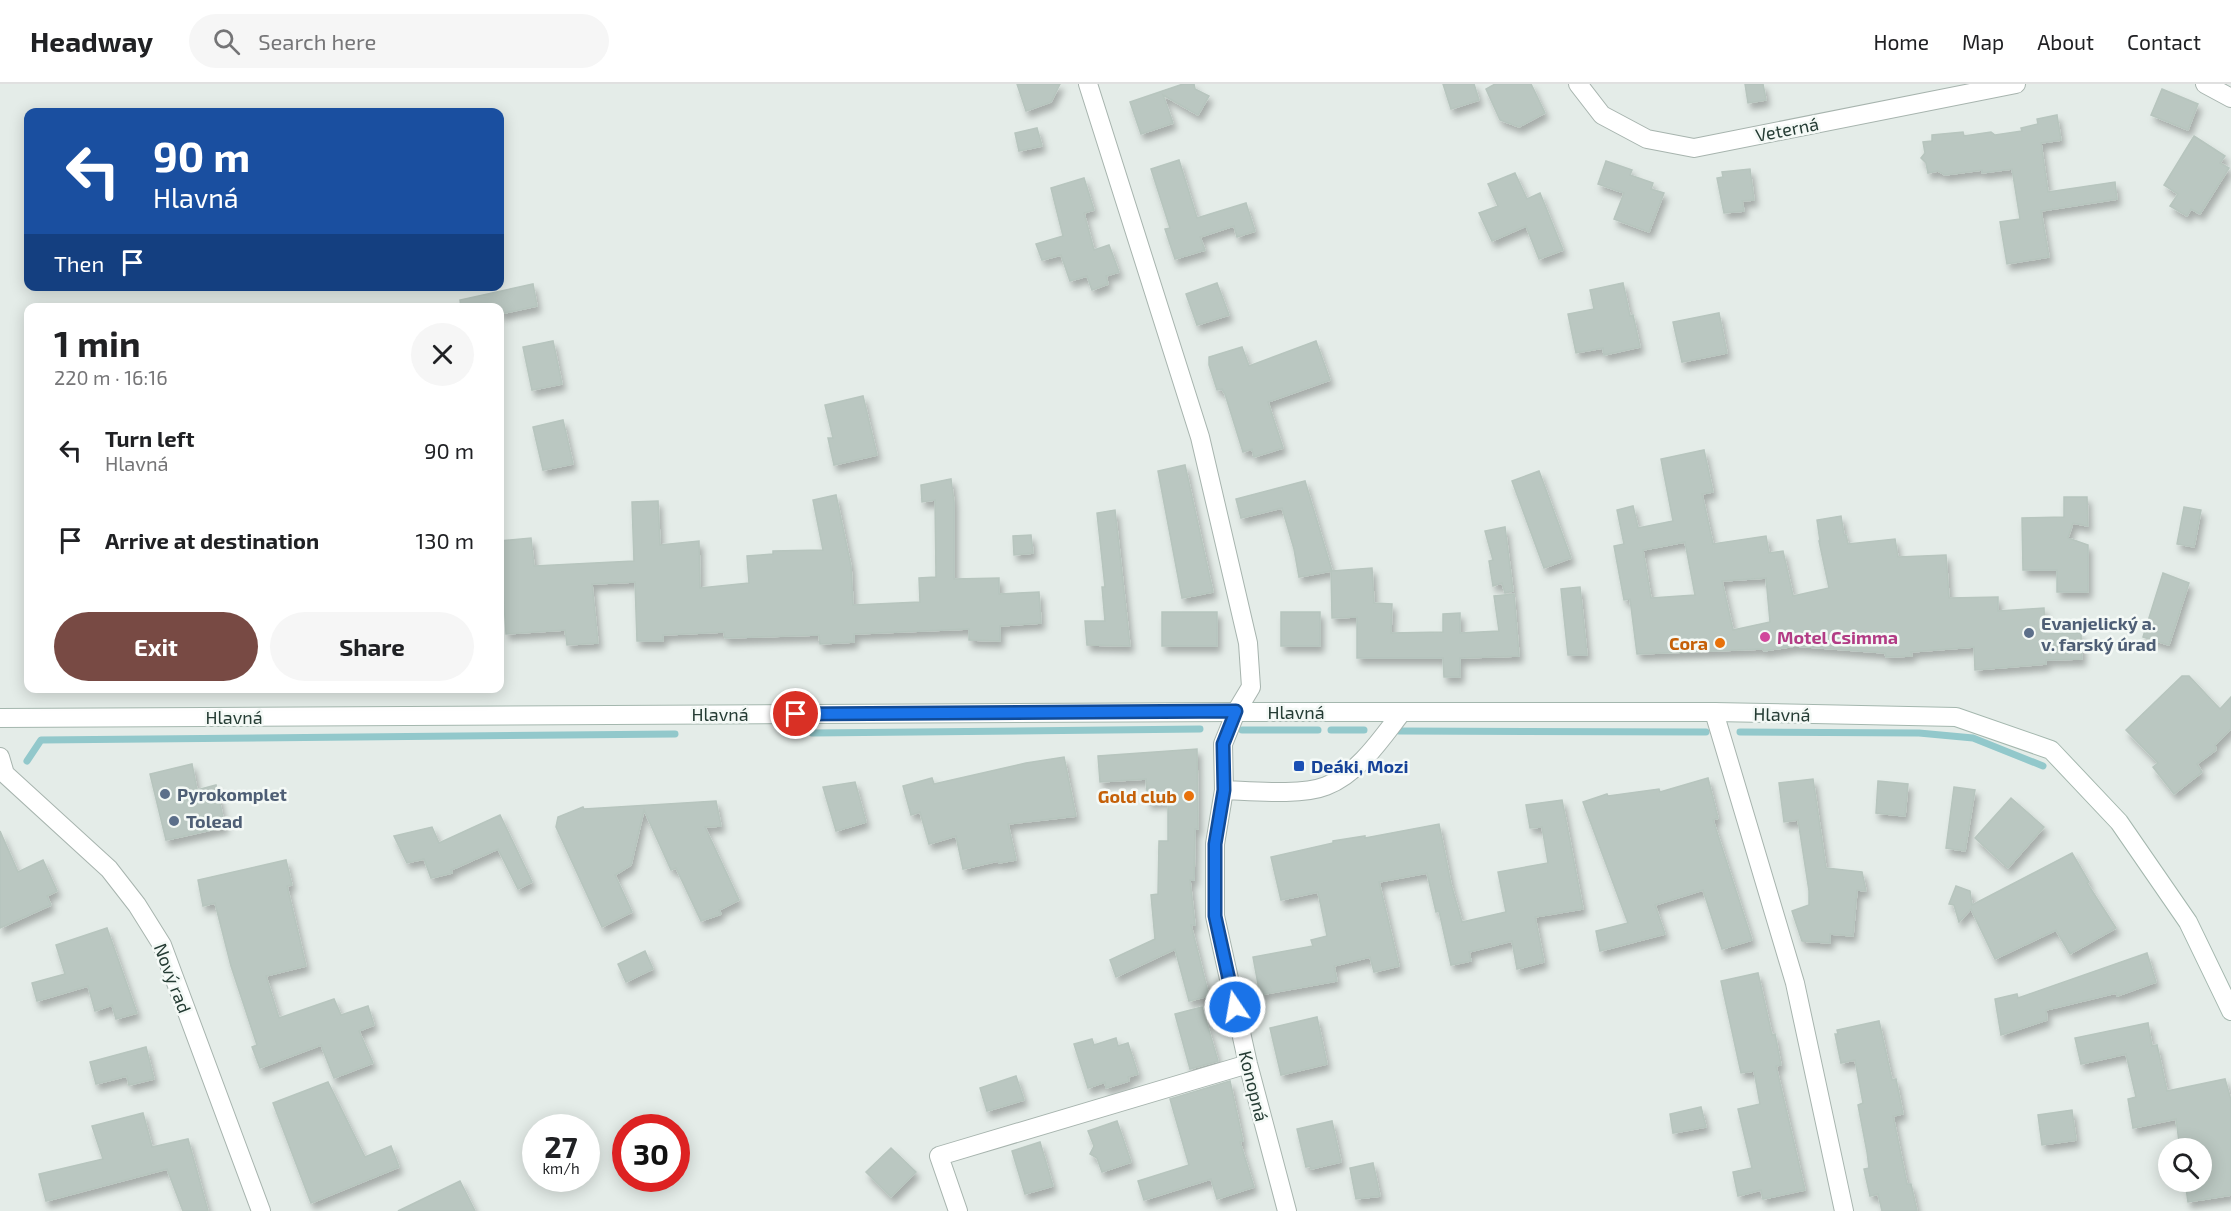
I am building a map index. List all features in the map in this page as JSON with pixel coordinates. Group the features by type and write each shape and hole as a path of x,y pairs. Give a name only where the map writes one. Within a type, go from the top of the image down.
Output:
{"street":[{"name":"Konopná","path":"1088,84 1200,437 1248,643 1251,687 1236,711 1223,744 1224,790 1215,844 1215,916 1248,1064 1287,1211"},
{"name":"Veterná","path":"1578,84 1602,115 1611,120 1647,139 1694,148 2016,84"},
{"path":"2205,84 2231,98"},
{"name":"Hlavná","path":"0,718 1236,711 1714,712 1956,717 2051,750 2126,831 2188,922 2231,1011"},
{"path":"1224,790 1293,792 1325,787 1345,776 1375,748 1402,712"},
{"path":"1714,712 1795,983 1844,1211"},
{"name":"Nový rad","path":"0,757 5,774 109,869 137,905 162,945 261,1211"},
{"path":"958,1211 939,1156 1248,1064"}],"building":[{"path":"1017,84 1060,84 1051,102 1026,111"},
{"path":"1183,84 1194,84 1195,89 1209,96 1198,115 1163,95 1173,123 1141,134 1130,102"},
{"path":"1443,84 1474,84 1479,100 1451,109"},
{"path":"1495,84 1531,84 1545,113 1519,127 1500,120 1486,89"},
{"path":"1745,84 1763,84 1766,100 1748,103"},
{"path":"2162,89 2198,104 2188,130 2151,115"},
{"path":"2057,115 2061,140 2041,143 2048,192 2115,182 2117,199 2041,211 2049,257 2007,264 2000,222 2020,219 2012,169 1945,175 1938,171 1928,173 1926,163 1921,158 1925,153 1923,142 1932,141 1932,135 1963,132 1964,136 1991,132 1995,135 2022,131 2021,128 2038,124 2037,119"},
{"path":"1037,128 1042,146 1019,151 1015,133"},
{"path":"2194,136 2225,156 2220,163 2229,168 2200,214 2191,209 2187,216 2170,206 2178,194 2164,185"},
{"path":"1179,160 1197,218 1246,203 1255,231 1237,237 1234,226 1200,237 1205,250 1175,259 1165,229 1170,228 1151,169"},
{"path":"1606,161 1632,170 1630,175 1653,183 1651,189 1664,193 1649,232 1614,219 1624,193 1598,184"},
{"path":"1750,169 1754,200 1742,201 1744,211 1724,213 1717,178 1723,177 1722,172"},
{"path":"1515,173 1527,199 1540,193 1563,250 1539,259 1526,226 1492,241 1479,213 1498,206 1488,184"},
{"path":"1084,178 1094,210 1084,213 1094,250 1109,245 1119,272 1106,276 1108,284 1092,290 1087,276 1070,281 1061,255 1042,260 1036,244 1063,236 1051,188"},
{"path":"1217,283 1229,315 1197,325 1186,294"},
{"path":"1623,283 1640,347 1604,355 1603,348 1576,353 1568,314 1594,309 1590,290"},
{"path":"533,284 537,306 504,313 504,303 460,303 460,300"},
{"path":"1719,313 1727,353 1682,362 1673,322"},
{"path":"553,341 562,384 532,390 523,347"},
{"path":"1316,341 1330,380 1268,402 1283,448 1254,457 1252,449 1243,452 1225,394 1222,389 1217,390 1209,365 1209,357 1242,347 1249,366"},
{"path":"863,396 877,455 834,465 828,438 833,438 825,405"},
{"path":"563,420 573,464 543,470 533,427"},
{"path":"1704,450 1713,492 1702,494 1713,544 1766,536 1769,553 1783,551 1793,596 1829,588 1817,520 1841,516 1848,544 1895,539 1898,557 1946,555 1949,598 1998,597 1998,611 2044,608 2045,634 2081,633 2082,659 2046,660 2046,664 1975,670 1974,647 1911,652 1912,656 1886,657 1885,653 1795,646 1764,651 1763,649 1637,654 1630,599 1624,600 1614,546 1624,544 1617,510 1633,506 1638,528 1673,521 1661,459","holes":["1685,542 1695,595 1651,598 1643,550","1766,578 1770,622 1733,630 1722,581"]},
{"path":"1185,465 1213,592 1182,598 1158,471"},
{"path":"1539,471 1571,558 1544,568 1512,481"},
{"path":"951,479 954,502 954,579 999,578 999,594 1039,592 1041,623 1000,626 1000,641 969,640 969,629 854,634 854,642 820,644 819,635 725,638 724,632 663,635 663,641 637,641 635,582 592,584 598,643 567,645 565,630 506,634 504,541 531,538 534,566 634,561 632,502 658,501 660,545 699,541 700,588 749,583 747,556 773,554 773,551 823,550 813,500 836,495 851,566 853,605 920,602 919,578 936,577 935,500 922,502 921,485"},
{"path":"1305,481 1332,571 1372,568 1374,603 1392,604 1391,633 1443,632 1443,614 1460,613 1460,633 1499,631 1494,596 1514,594 1519,656 1460,658 1460,677 1444,677 1443,658 1357,658 1357,617 1332,618 1331,571 1299,577 1294,549 1282,508 1241,518 1236,499"},
{"path":"2064,497 2087,497 2088,526 2073,523 2068,538 2088,545 2088,592 2057,592 2057,570 2023,570 2022,518 2064,517"},
{"path":"2184,507 2201,510 2194,547 2177,544"},
{"path":"1115,510 1130,646 1087,645 1085,621 1105,621 1102,587 1105,587 1097,513"},
{"path":"1505,527 1513,591 1505,593 1502,583 1493,586 1489,561 1493,560 1485,531"},
{"path":"1031,535 1033,553 1014,555 1013,536"},
{"path":"2163,573 2189,583 2169,645 2143,637"},
{"path":"1580,587 1587,655 1568,655 1561,589"},
{"path":"1162,612 1217,612 1217,646 1162,646"},
{"path":"1281,612 1320,612 1320,646 1281,646"},
{"path":"2182,676 2189,676 2220,709 2231,697 2231,729 2215,745 2216,750 2197,764 2202,772 2174,794 2153,767 2158,763 2126,730"},
{"path":"1197,749 1198,829 1195,829 1194,880 1190,880 1195,925 1191,925 1209,996 1189,1001 1175,949 1116,977 1110,960 1155,939 1151,895 1158,894 1159,841 1168,841 1168,801 1148,803 1146,779 1100,782 1098,756"},
{"path":"1064,757 1076,816 1008,824 1016,860 999,863 998,861 963,869 956,836 929,844 920,812 911,815 903,786 932,778 934,784 1026,763"},
{"path":"192,764 197,790 216,785 225,827 166,840 150,774"},
{"path":"1708,778 1718,818 1713,820 1752,940 1722,949 1703,890 1655,905 1665,934 1600,951 1596,931 1628,923 1583,802 1607,794 1608,796 1659,789 1660,792"},
{"path":"1813,779 1826,868 1862,872 1866,891 1857,890 1853,936 1830,934 1830,943 1802,941 1792,911 1809,905 1809,891 1798,820 1784,822 1779,783"},
{"path":"1878,781 1908,784 1905,816 1876,813"},
{"path":"855,782 866,822 836,831 823,787"},
{"path":"1954,787 1975,790 1965,851 1946,848"},
{"path":"2011,798 2044,827 2008,868 1975,838"},
{"path":"1562,800 1583,909 1535,917 1544,962 1517,969 1512,941 1469,952 1471,961 1451,965 1439,911 1436,912 1427,873 1379,882 1399,966 1374,972 1370,957 1334,966 1337,981 1260,995 1253,957 1313,946 1311,940 1327,936 1318,892 1281,900 1271,857 1333,843 1333,841 1365,836 1365,838 1439,824 1451,884 1462,922 1506,912 1498,872 1548,863 1542,827 1530,828 1526,805"},
{"path":"716,801 721,826 705,827 739,900 719,910 721,914 701,921 676,868 671,870 644,810 631,865 615,875 632,912 602,927 556,827 558,817 583,807 584,809"},
{"path":"500,815 532,882 518,889 498,849 451,870 452,873 431,878 424,859 407,863 394,836 432,827 439,843"},
{"path":"0,831 18,872 43,860 57,891 47,896 51,905 0,928"},
{"path":"2072,853 2089,882 2087,883 2116,928 2070,954 2056,930 1995,959 1971,909 1959,922 1954,905 1949,904 1956,886 1970,891 1972,905"},
{"path":"286,860 292,885 287,886 306,966 266,976 279,1018 334,999 341,1015 368,1006 374,1025 359,1031 373,1063 334,1078 321,1045 260,1068 252,1047 257,1045 231,966 215,903 203,906 198,880"},
{"path":"107,928 137,1013 116,1019 112,1005 95,1011 88,986 37,1001 32,983 65,974 56,945"},
{"path":"645,951 653,969 626,982 618,964"},
{"path":"2147,953 2156,982 2117,996 2116,993 2046,1010 2047,1020 2001,1035 1995,999 2017,994 2018,998"},
{"path":"1758,973 1772,1035 1775,1034 1781,1065 1776,1066 1805,1190 1763,1199 1761,1190 1738,1196 1733,1172 1752,1168 1738,1109 1760,1104 1754,1071 1741,1073 1721,981"},
{"path":"1202,1007 1218,1061 1190,1069 1175,1014"},
{"path":"1317,1017 1327,1064 1281,1075 1270,1028"},
{"path":"1879,1021 1892,1080 1896,1079 1903,1114 1893,1116 1907,1184 1911,1184 1917,1211 1882,1211 1878,1194 1870,1196 1864,1169 1869,1168 1867,1152 1858,1105 1863,1103 1855,1060 1841,1063 1835,1034 1838,1034 1837,1030"},
{"path":"2148,1023 2152,1046 2157,1045 2167,1091 2225,1079 2231,1100 2231,1195 2188,1202 2186,1192 2212,1192 2212,1138 2179,1138 2176,1119 2133,1128 2128,1099 2136,1097 2126,1054 2081,1064 2075,1038"},
{"path":"1116,1038 1118,1046 1128,1043 1138,1074 1128,1077 1129,1081 1106,1088 1105,1082 1088,1088 1074,1044 1092,1039 1094,1045"},
{"path":"146,1047 154,1079 129,1085 127,1076 96,1084 90,1062"},
{"path":"1016,1076 1024,1100 987,1111 980,1088"},
{"path":"1230,1081 1243,1141 1240,1142 1254,1187 1217,1199 1211,1179 1144,1200 1138,1181 1189,1165 1170,1099"},
{"path":"328,1082 365,1157 391,1146 399,1167 311,1203 273,1103"},
{"path":"1701,1107 1706,1127 1673,1133 1670,1114"},
{"path":"2072,1110 2076,1140 2042,1145 2038,1115"},
{"path":"143,1113 152,1147 188,1139 208,1211 183,1211 167,1169 46,1201 39,1174 103,1159 92,1126"},
{"path":"1117,1121 1131,1162 1102,1172 1097,1158 1090,1154 1094,1146 1088,1131"},
{"path":"1332,1121 1341,1162 1311,1169 1310,1166 1306,1167 1297,1129"},
{"path":"1040,1142 1053,1186 1025,1194 1012,1151"},
{"path":"891,1148 916,1172 891,1197 866,1172"},
{"path":"1373,1163 1380,1196 1356,1199 1350,1168"},
{"path":"460,1181 475,1211 398,1211"}],"waterway":[{"path":"812,733 1200,729"},
{"path":"1242,730 1318,730"},
{"path":"1331,730 1364,730"},
{"path":"1399,731 1706,732"},
{"path":"1740,732 1919,733 1973,738 2043,766"},
{"path":"27,761 41,740 675,734"}],"place":[{"name":"Evanjelický a. v. farský úrad","path":"2029,633"},
{"name":"Motel Csimma","path":"1765,637"},
{"name":"Cora","path":"1720,643"},
{"name":"Deáki, Mozi","path":"1299,766"},
{"name":"Pyrokomplet","path":"165,794"},
{"name":"Gold club","path":"1189,796"},
{"name":"Tolead","path":"174,821"}],"route":[{"path":"796,714 1236,711 1223,744 1224,790 1215,844 1215,916 1235,1007"}]}
